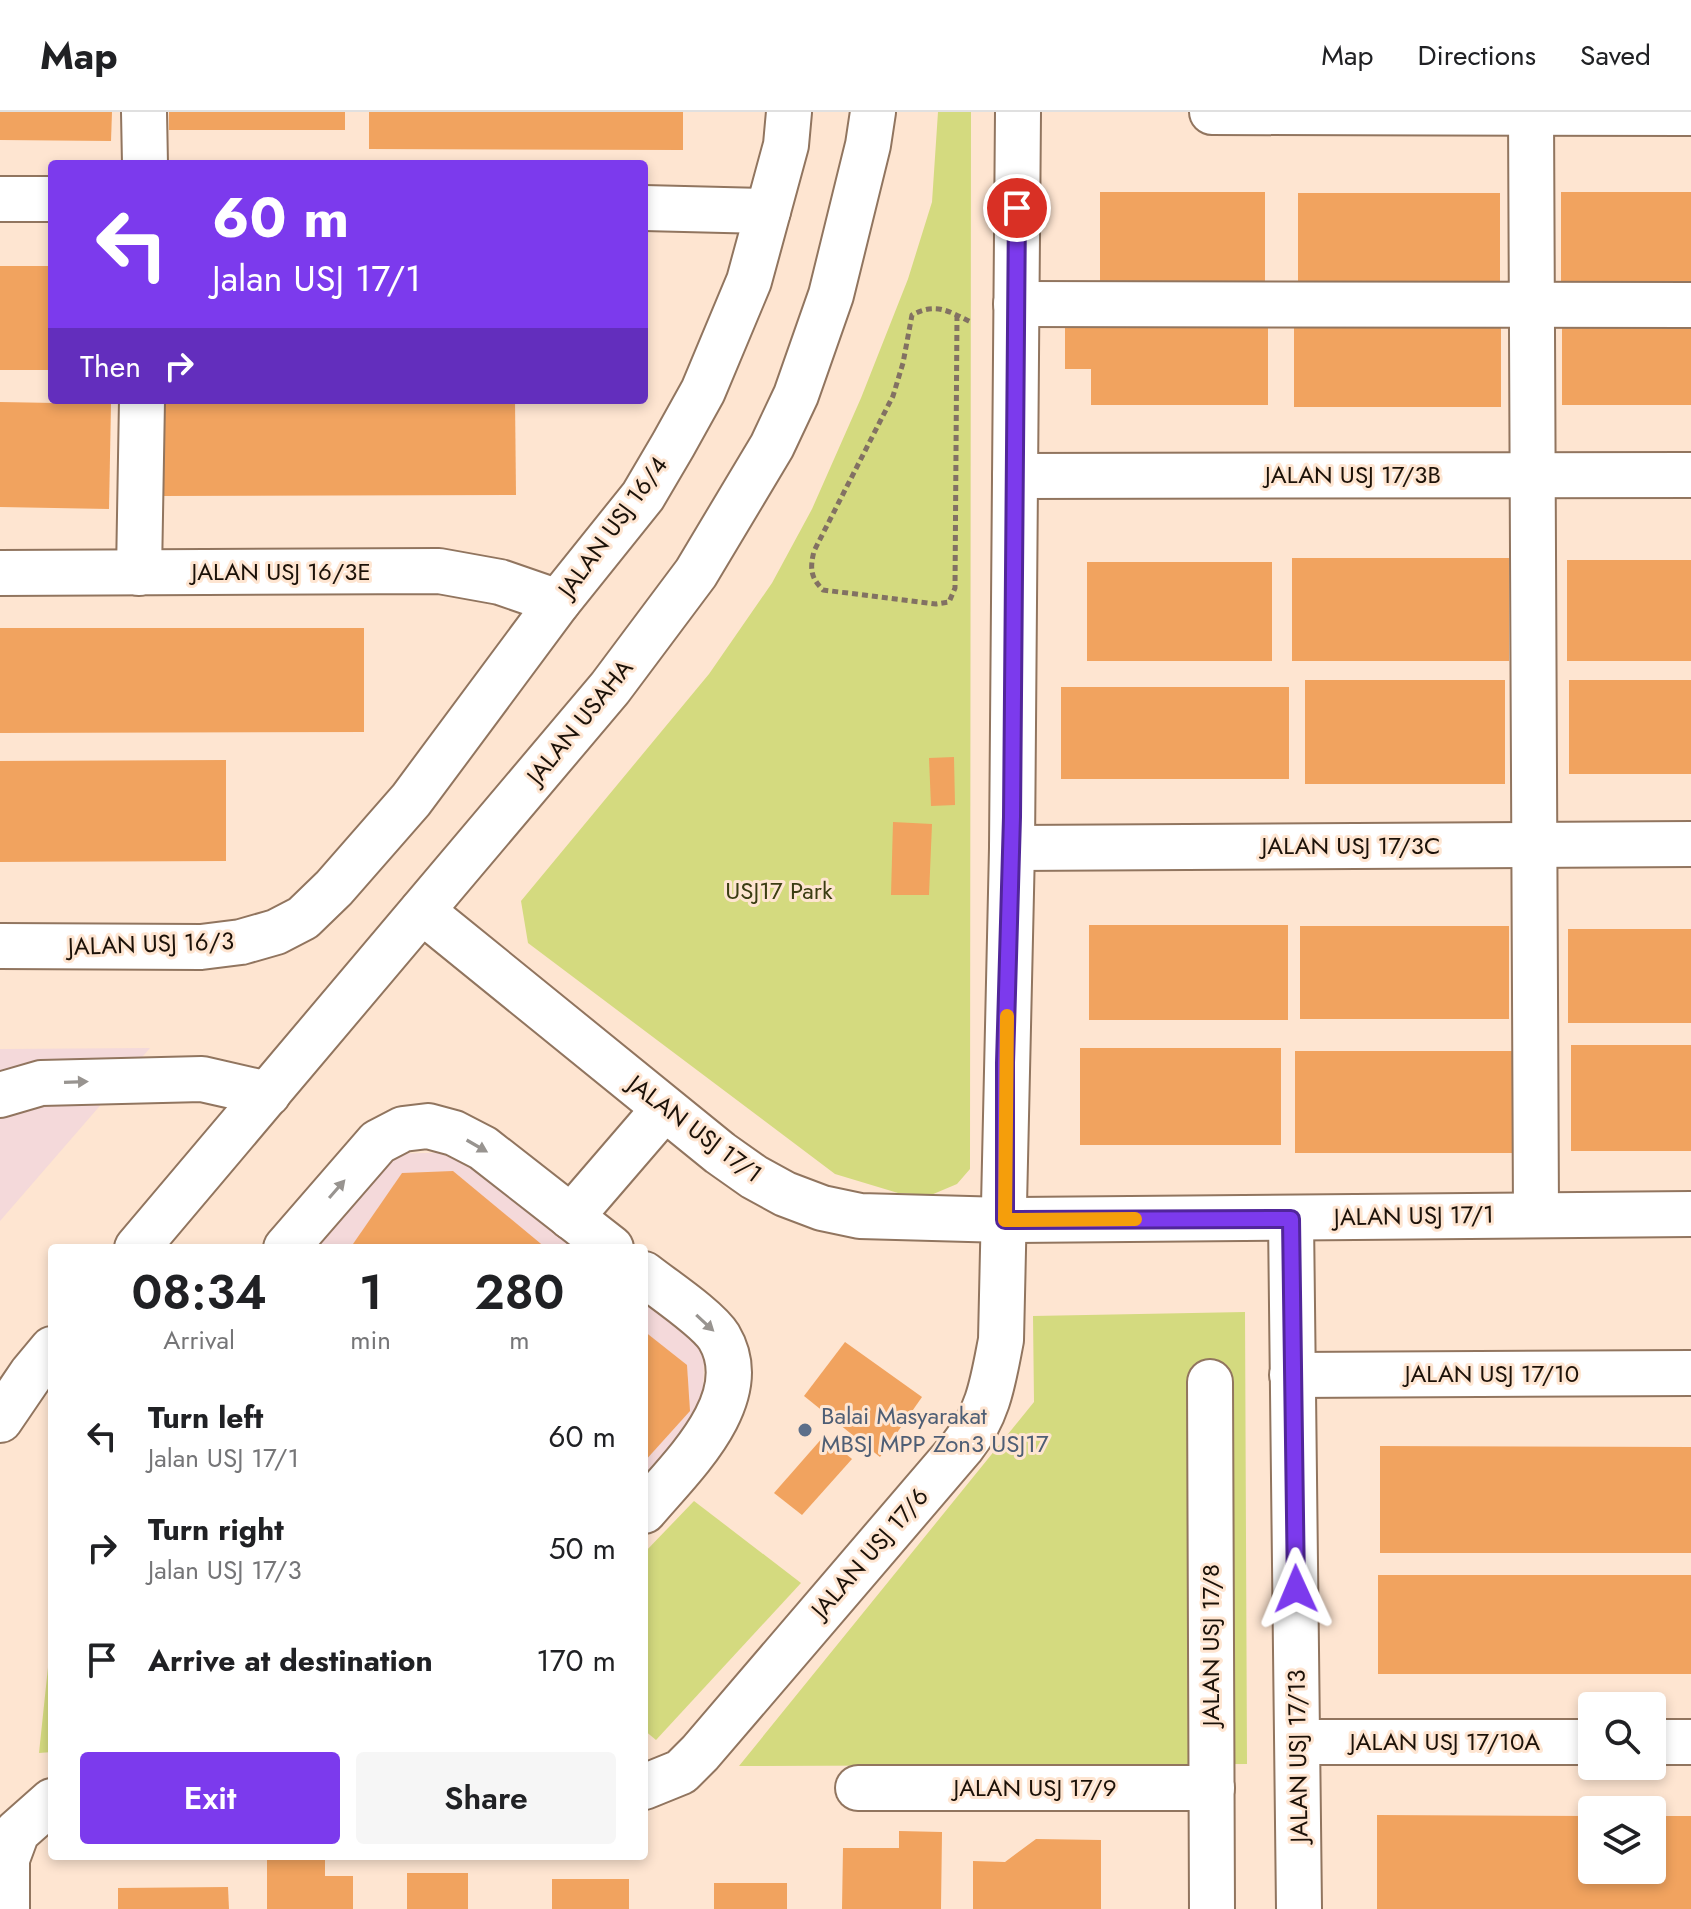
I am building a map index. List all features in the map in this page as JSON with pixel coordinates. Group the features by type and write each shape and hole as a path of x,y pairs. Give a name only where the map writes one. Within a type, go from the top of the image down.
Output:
{"street":[{"path":"144,112 145,160"},
{"name":"JALAN USJ 16/4","path":"334,888 411,800 558,602 643,496 703,391 749,281 786,145 789,112"},
{"name":"JALAN USAHA","path":"140,1244 610,688 696,573 772,446 796,395 831,295 868,145 873,112"},
{"name":"JALAN USJ 17/6","path":"648,1785 681,1772 700,1753 977,1427 988,1401 1001,1340 1005,1220 1005,1063 1012,848 1018,112"},
{"path":"1212,112 1691,113"},
{"path":"1531,113 1536,1214"},
{"path":"0,199 48,199"},
{"path":"648,208 768,211"},
{"path":"1016,304 1691,305"},
{"path":"139,573 142,404"},
{"name":"JALAN USJ 17/3B","path":"1015,476 1691,475"},
{"name":"JALAN USJ 16/3E","path":"0,573 439,571 500,582 558,602"},
{"name":"JALAN USJ 17/3C","path":"1012,848 1691,844"},
{"name":"JALAN USJ 16/3","path":"0,946 201,947 241,942 276,932 303,918 334,888"},
{"name":"JALAN USJ 17/1","path":"422,911 664,1109 754,1177 785,1194 822,1208 860,1216 1005,1220 1691,1214"},
{"path":"0,1095 41,1083 202,1079 268,1094"},
{"path":"571,1217 664,1109"},
{"path":"289,1244 378,1142 403,1129 428,1126 454,1133 483,1148 606,1244"},
{"name":"JALAN USJ 17/13","path":"1291,1219 1299,1909"},
{"path":"648,1277 718,1336 728,1360 726,1388 718,1418 648,1506"},
{"path":"0,1420 48,1354"},
{"name":"JALAN USJ 17/10","path":"1292,1375 1691,1373"},
{"name":"JALAN USJ 17/8","path":"1210,1382 1212,1909"},
{"name":"JALAN USJ 17/10A","path":"1298,1742 1578,1742"},
{"path":"1666,1742 1691,1742"},
{"name":"JALAN USJ 17/9","path":"858,1788 1212,1788"},
{"path":"7,1909 7,1859 17,1832 48,1805"}],"path":[{"path":"957,315 955,588 949,602 936,604 823,590 812,580 814,551 893,396 912,315 926,307 944,309 957,315 971,322"}],"shaded area":[{"path":"150,1048 0,1221 0,1049"},
{"path":"465,1152 579,1244 309,1244 386,1154"},
{"path":"648,1300 704,1345 703,1415 648,1482"}],"green space":[{"name":"USJ17 Park","path":"938,112 971,112 970,1169 957,1184 931,1195 898,1193 835,1174 528,943 521,901 709,674 772,583 812,509 861,398 908,279 932,202"},
{"path":"1245,1312 1247,1764 739,1766 1034,1402 1033,1316"},
{"path":"694,1501 801,1583 656,1740 648,1733 648,1549"},
{"path":"48,1667 48,1752 39,1753"}],"building":[{"path":"0,112 112,112 111,141 0,140"},
{"path":"169,112 345,112 345,130 169,130"},
{"path":"369,112 683,112 683,150 369,149"},
{"path":"1100,192 1265,192 1265,288 1100,288"},
{"path":"1561,192 1691,192 1691,291 1561,291"},
{"path":"1298,193 1500,193 1500,288 1298,288"},
{"path":"0,266 48,266 48,370 0,370"},
{"path":"1065,312 1268,312 1268,405 1091,405 1091,369 1065,369"},
{"path":"1294,314 1501,314 1501,407 1294,407"},
{"path":"1562,314 1691,314 1691,405 1562,405"},
{"path":"0,402 111,404 109,509 0,507"},
{"path":"159,404 515,404 516,495 159,496"},
{"path":"1292,558 1509,558 1509,661 1292,661"},
{"path":"1567,560 1691,560 1691,661 1567,661"},
{"path":"1087,562 1272,562 1272,661 1087,661"},
{"path":"0,628 364,628 364,732 0,733"},
{"path":"1305,680 1505,680 1505,784 1305,784"},
{"path":"1569,680 1691,680 1691,774 1569,774"},
{"path":"1061,687 1289,687 1289,779 1061,779"},
{"path":"954,757 955,805 931,806 929,758"},
{"path":"226,760 226,861 0,862 0,761"},
{"path":"893,822 932,824 929,895 891,895"},
{"path":"1089,925 1288,925 1288,1020 1089,1020"},
{"path":"1300,926 1509,926 1509,1019 1300,1019"},
{"path":"1568,929 1691,929 1691,1023 1568,1023"},
{"path":"1571,1045 1691,1045 1691,1151 1571,1151"},
{"path":"1080,1048 1281,1048 1281,1145 1080,1145"},
{"path":"1295,1051 1528,1051 1528,1153 1295,1153"},
{"path":"453,1171 541,1244 353,1244 402,1173"},
{"path":"648,1334 687,1365 690,1411 648,1458"},
{"path":"845,1342 922,1397 880,1457 804,1396"},
{"path":"824,1436 852,1459 802,1515 774,1493"},
{"path":"1380,1446 1691,1447 1691,1553 1380,1553"},
{"path":"1378,1575 1691,1575 1691,1674 1378,1674"},
{"path":"1377,1815 1578,1816 1578,1884 1666,1884 1666,1816 1691,1816 1691,1909 1377,1909"},
{"path":"899,1831 942,1832 941,1909 842,1909 843,1848 899,1848"},
{"path":"1036,1839 1101,1840 1101,1909 973,1909 973,1861 1005,1862"},
{"path":"267,1860 325,1860 325,1876 353,1876 353,1909 267,1909"},
{"path":"407,1873 468,1873 468,1909 407,1909"},
{"path":"552,1879 629,1879 629,1909 552,1909"},
{"path":"714,1883 787,1883 787,1909 714,1909"},
{"path":"228,1887 229,1909 118,1909 118,1888"}],"slow traffic":[{"path":"1007,1016 1005,1220 1135,1219"}],"place":[{"name":"Balai Masyarakat MBSJ MPP Zon3 USJ17","path":"805,1430"}],"route":[{"path":"1017,208 1005,1220 1291,1219 1296,1589"}]}
